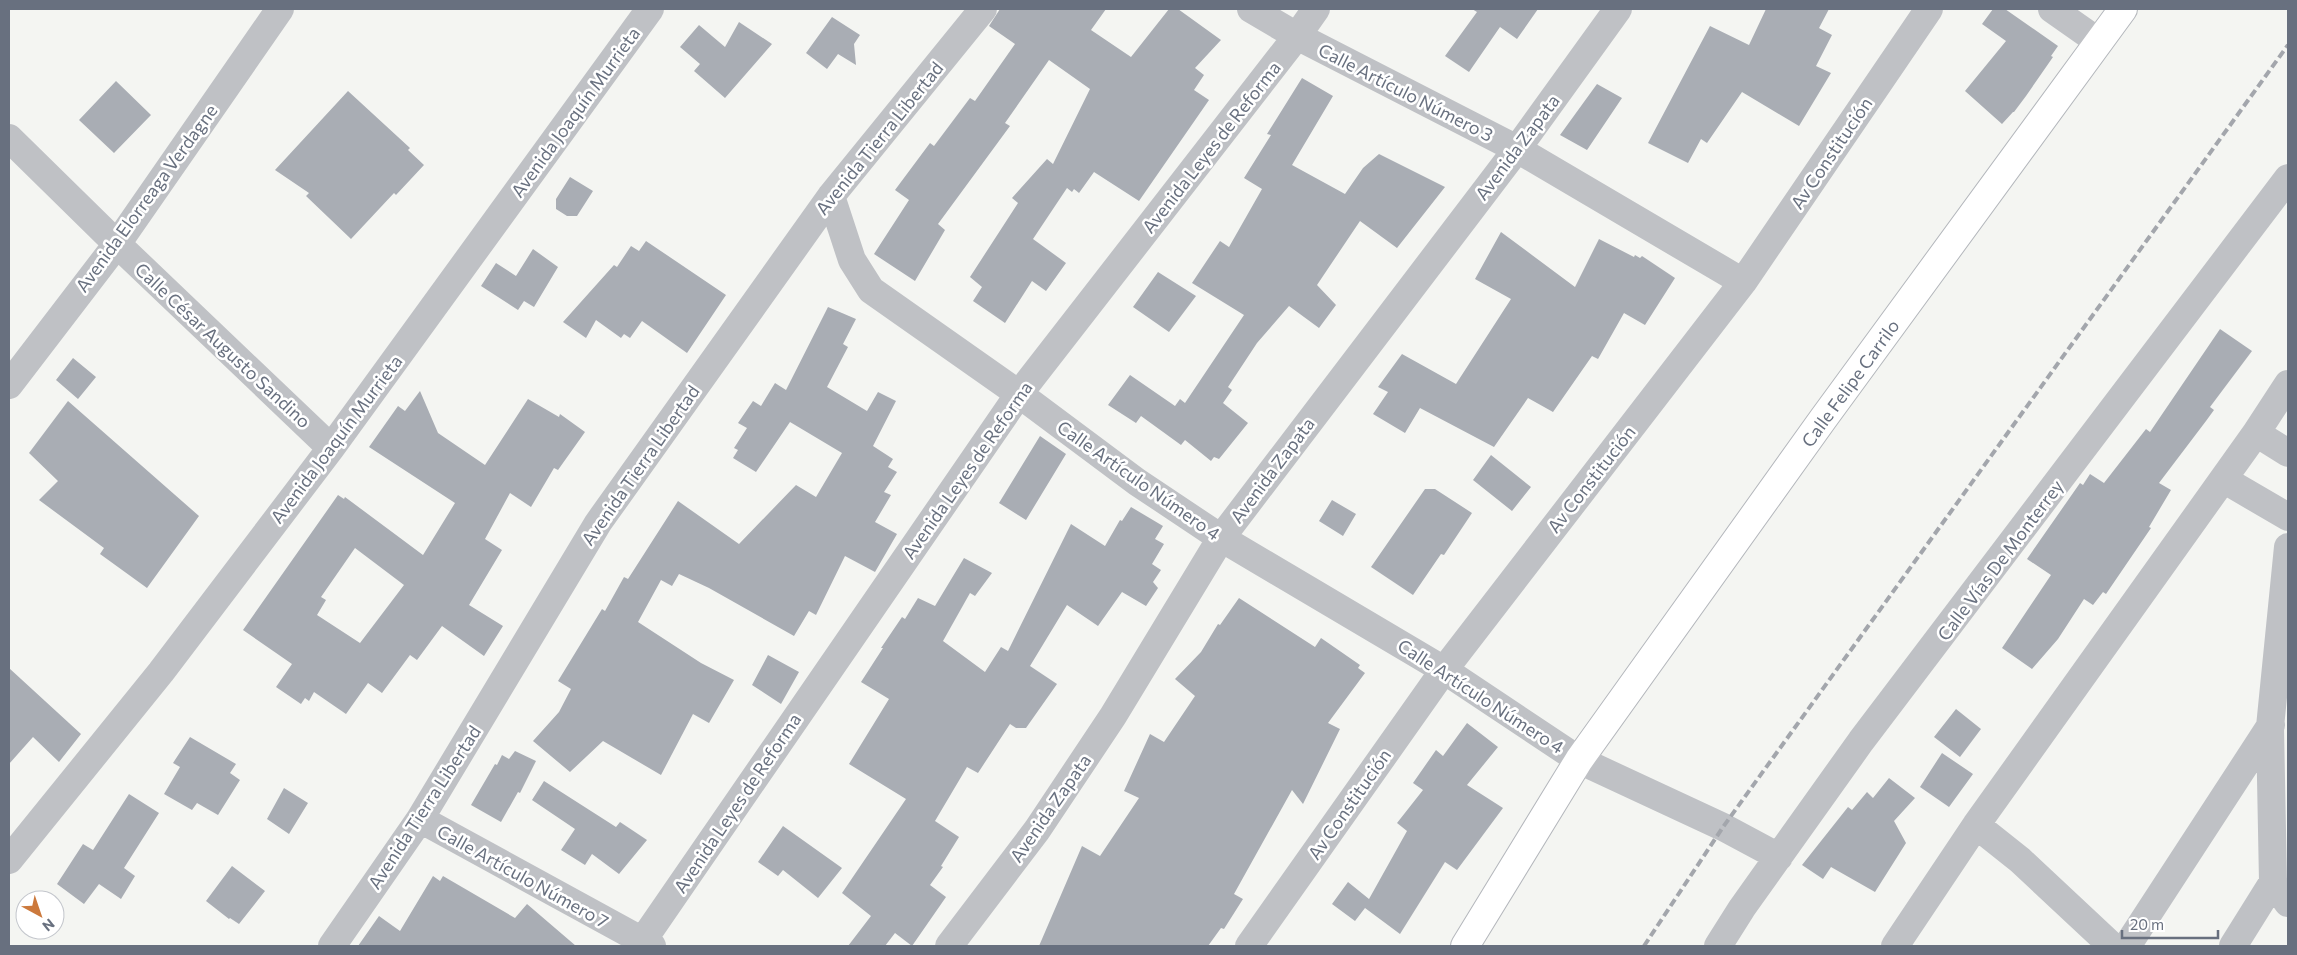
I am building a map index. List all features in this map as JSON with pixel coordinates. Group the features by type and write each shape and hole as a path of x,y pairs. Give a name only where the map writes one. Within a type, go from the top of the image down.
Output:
{"street":[{"name":"Avenida Elorreaga Verdagne","path":"9,385 117,244 280,9"},
{"name":"Avenida Joaquín Murrieta","path":"9,860 161,672 331,448 650,9"},
{"name":"Avenida Tierra Libertad","path":"332,946 420,819 598,523 831,196 983,9"},
{"name":"Calle Artículo Número 3","path":"1251,9 1297,36 1517,149 1743,282"},
{"name":"Avenida Leyes de Reforma","path":"644,945 1019,394 1316,9"},
{"name":"Avenida Zapata","path":"949,946 1037,830 1102,732 1221,538 1517,149 1618,9"},
{"name":"Av Constitución","path":"1249,946 1444,670 1743,282 1930,9"},
{"path":"2052,9 2099,42"},
{"name":"Calle Felipe Carrilo","path":"1465,946 1579,760 1818,427 2123,9"},
{"name":"Calle César Augusto Sandino","path":"9,138 331,448"},
{"name":"Calle Vías De Monterrey","path":"1718,946 1742,908 1861,741 2288,178"},
{"name":"Calle Artículo Número 4","path":"831,196 852,260 871,290 1019,394 1137,482 1221,538 1444,670 1579,760 1722,827 1778,857"},
{"path":"1894,946 1976,825 2256,434 2288,384"},
{"path":"2256,434 2288,453"},
{"path":"2223,479 2288,517"},
{"path":"2233,946 2280,893 2270,727 2288,547"},
{"path":"2127,946 2288,699"},
{"name":"Calle Artículo Número 7","path":"420,819 644,945"},
{"path":"1976,825 2020,860 2112,946"}],"building":[{"path":"1000,9 1106,9 1091,30 1131,57 1169,9 1178,9 1221,40 1195,68 1204,75 1194,90 1209,100 1139,201 1094,172 1079,193 1074,189 1072,192 1067,188 1033,239 1066,263 1046,291 1032,281 1005,323 973,301 982,287 970,277 1018,203 1012,198 1047,159 1053,164 1090,89 1049,60 1005,123 1010,126 938,224 945,230 915,281 874,254 909,200 895,190 930,143 934,146 970,98 975,101 1015,44 989,26"},
{"path":"1472,9 1538,9 1517,39 1500,27 1469,72 1445,56 1477,12"},
{"path":"1766,9 1829,9 1819,28 1832,35 1816,66 1831,73 1799,126 1742,92 1707,143 1701,139 1688,163 1648,143 1710,26 1749,45"},
{"path":"1993,9 2005,9 2058,46 2051,56 2053,57 2026,96 2002,124 1965,91 2006,41 1982,24"},
{"path":"832,17 860,35 854,44 856,65 838,54 827,69 806,53"},
{"path":"739,22 772,44 725,98 694,71 700,64 680,47 699,25 725,47"},
{"path":"1302,78 1333,96 1292,165 1345,194 1363,168 1379,154 1445,187 1397,248 1360,221 1317,285 1336,305 1319,328 1289,306 1257,343 1228,387 1232,390 1223,403 1248,423 1219,459 1214,457 1211,461 1185,440 1181,445 1141,416 1136,423 1108,405 1130,375 1175,406 1180,399 1185,403 1244,315 1192,283 1220,241 1229,247 1262,189 1244,178 1271,135 1267,134"},
{"path":"116,81 151,115 114,153 79,120"},
{"path":"1597,84 1622,98 1587,150 1560,135"},
{"path":"348,91 410,148 408,150 424,165 396,195 394,193 351,239 306,196 309,193 275,170"},
{"path":"570,177 593,191 577,216 567,216 556,209 556,199"},
{"path":"1501,232 1575,287 1599,239 1634,257 1635,255 1640,258 1642,256 1675,278 1645,325 1624,313 1598,359 1592,356 1553,412 1528,398 1494,447 1420,408 1405,433 1373,414 1388,392 1378,387 1402,354 1456,384 1511,299 1475,279"},
{"path":"646,241 726,295 687,353 642,321 630,338 624,334 621,338 596,320 586,338 563,322 614,265 617,267 631,246 639,251"},
{"path":"533,249 558,267 534,307 524,301 518,310 481,286 496,263 516,276"},
{"path":"1158,272 1196,296 1169,332 1133,307"},
{"path":"828,307 856,319 843,344 848,347 827,387 867,411 878,392 896,401 873,446 893,459 888,467 897,472 884,492 891,495 875,522 897,534 875,572 845,556 816,615 809,611 794,636 709,588 679,574 672,586 661,580 638,622 701,663 734,680 709,723 693,714 661,775 603,741 570,772 533,741 559,712 571,689 558,681 602,609 605,611 624,577 628,579 678,501 739,544 796,485 816,497 842,453 790,422 756,472 733,458 738,450 734,448 747,428 738,423 753,401 761,406 775,383 786,390"},
{"path":"2220,329 2252,351 2210,407 2214,410 2159,483 2171,490 2149,527 2151,528 2106,594 2103,592 2093,605 2084,599 2058,639 2032,669 2002,648 2051,575 2027,559 2080,483 2083,485 2090,474 2104,483 2146,429 2150,432"},
{"path":"73,358 96,377 78,399 56,380"},
{"path":"420,391 438,433 485,465 528,399 559,417 560,414 585,432 558,470 554,468 531,507 510,493 485,539 502,550 469,605 503,626 484,656 442,626 417,660 410,655 382,693 368,683 346,714 314,692 309,701 305,698 301,704 276,687 292,664 243,630 338,495 344,499 345,497 423,555 455,503 369,447 398,406 405,411","holes":["355,548 404,585 360,643 317,615 326,600 321,597"]},
{"path":"68,401 199,516 147,588 100,554 104,548 39,500 58,481 29,453"},
{"path":"1040,436 1066,454 1026,520 999,503"},
{"path":"1491,455 1531,487 1512,511 1473,480"},
{"path":"1425,489 1435,489 1472,513 1444,555 1441,554 1413,595 1371,567"},
{"path":"1332,500 1356,514 1343,536 1319,521"},
{"path":"1131,507 1163,526 1155,539 1164,544 1152,564 1161,570 1153,582 1158,588 1146,606 1122,592 1098,626 1067,605 1030,666 1057,684 1026,728 1016,728 1010,724 978,773 967,767 935,821 959,837 941,866 943,867 930,885 946,897 912,946 895,933 885,946 848,946 871,916 842,893 906,799 849,764 889,699 861,682 883,648 881,648 902,617 905,619 918,598 935,606 964,558 992,573 975,596 970,593 943,641 985,672 1001,647 1008,651 1071,524 1105,546 1120,520 1122,521"},
{"path":"1239,598 1315,647 1321,638 1360,665 1358,668 1365,673 1328,723 1340,729 1303,804 1292,790 1234,894 1243,899 1224,929 1221,928 1208,946 1039,946 1082,846 1100,856 1139,798 1124,791 1150,734 1164,742 1195,696 1175,679 1201,652 1218,624 1220,625"},
{"path":"768,655 799,672 781,704 752,685"},
{"path":"9,668 81,734 59,762 33,737 9,764"},
{"path":"1956,709 1981,729 1960,757 1934,737"},
{"path":"1467,723 1498,747 1467,785 1503,808 1457,870 1445,862 1400,934 1365,908 1355,921 1332,904 1348,882 1369,899 1407,831 1397,823 1423,790 1413,783 1436,750 1443,756"},
{"path":"190,737 236,764 230,773 240,780 218,815 197,803 192,810 164,794 180,767 173,763"},
{"path":"515,751 536,761 520,793 518,792 501,822 471,805 502,755 509,759"},
{"path":"1942,753 1973,774 1949,807 1920,787"},
{"path":"1889,778 1915,798 1894,821 1906,843 1875,892 1831,867 1823,879 1802,865 1848,807 1852,810 1867,792 1873,798"},
{"path":"544,781 616,827 620,822 647,840 619,874 592,854 585,865 561,850 575,829 532,800"},
{"path":"284,788 308,803 289,834 267,819"},
{"path":"129,794 159,813 124,868 135,876 121,899 99,884 84,904 57,884 83,844 93,850"},
{"path":"783,826 842,868 818,898 783,870 778,876 758,862"},
{"path":"232,866 265,891 239,924 229,919 206,901"},
{"path":"433,876 440,881 443,876 515,918 527,904 576,946 358,946 379,916 400,931"}],"railway":[{"path":"1644,946 1723,827 2288,45"}]}
